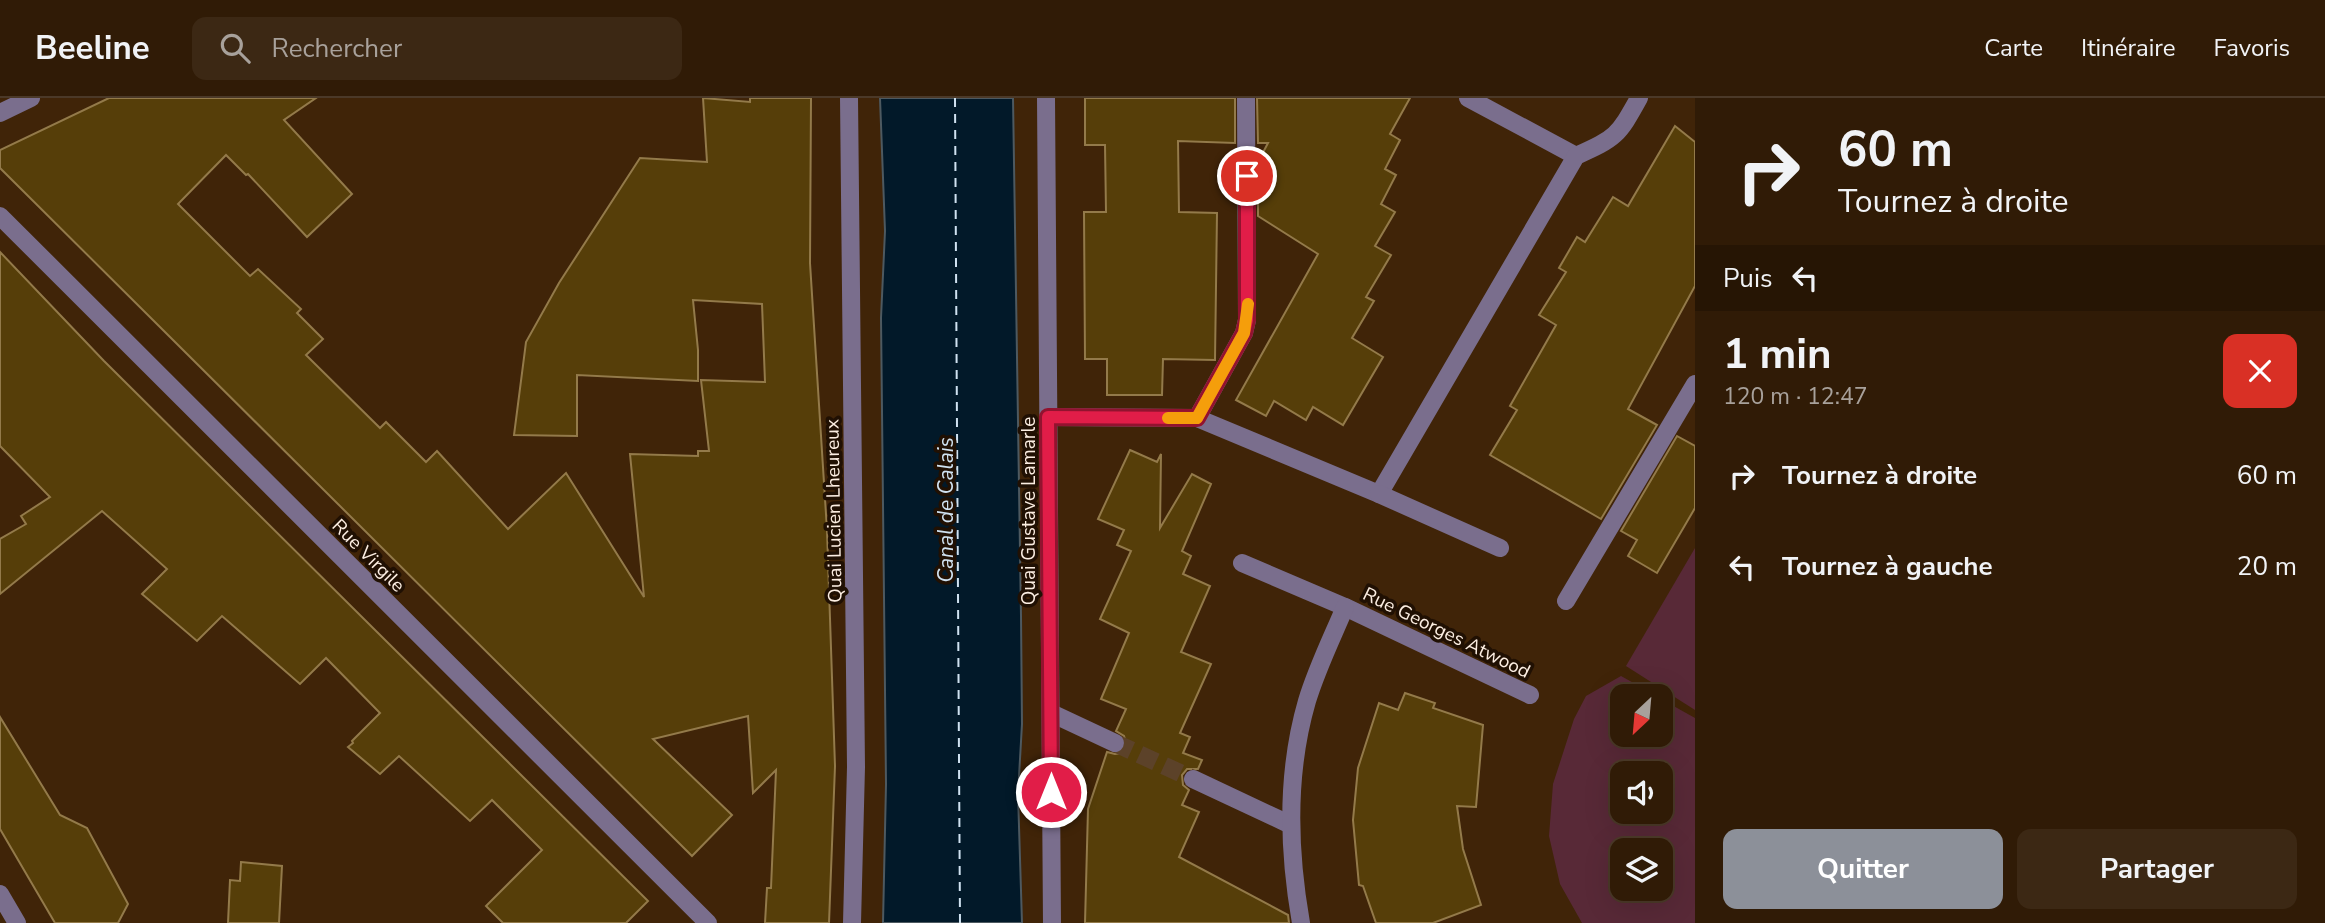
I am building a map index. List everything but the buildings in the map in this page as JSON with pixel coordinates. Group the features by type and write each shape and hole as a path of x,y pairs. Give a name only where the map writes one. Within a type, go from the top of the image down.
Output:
{"street":[{"path":"0,113 31,98"},
{"name":"Quai Lucien Lheureux","path":"849,98 856,753 852,923"},
{"name":"Quai Gustave Lamarle","path":"1046,98 1052,923"},
{"path":"1197,418 1244,333 1247,320 1246,98"},
{"path":"1468,98 1576,156"},
{"path":"1379,494 1576,156 1615,137 1639,98"},
{"name":"Rue Virgile","path":"0,216 708,923"},
{"path":"1566,601 1695,384"},
{"path":"1048,417 1197,418 1500,548"},
{"name":"Rue Georges Atwood","path":"1242,563 1345,607 1530,695"},
{"name":"Rue Georges Atwood","path":"1301,923 1292,859 1291,788 1300,726 1317,675 1345,607"},
{"path":"1051,713 1115,743"},
{"path":"1194,779 1291,825"},
{"path":"0,894 17,923"}],"shaded area":[{"path":"1695,548 1695,710 1673,696 1673,684 1654,684 1626,666"},
{"path":"1621,676 1635,684 1610,684 1610,747 1673,747 1673,706 1695,718 1695,923 1582,923 1560,884 1549,836 1553,784 1574,719 1586,696"}],"water":[{"name":"Canal de Calais","path":"880,98 1013,98 1022,724 1018,794 1022,923 883,923 886,784 881,318 885,231"}],"ferry route":[{"path":"955,98 960,923"}],"tunnel":[{"path":"1115,743 1193,779"}],"slow traffic":[{"path":"1168,418 1197,418 1244,333 1248,304"}],"route":[{"path":"1051,792 1048,417 1197,418 1244,333 1247,320 1247,176"}]}
